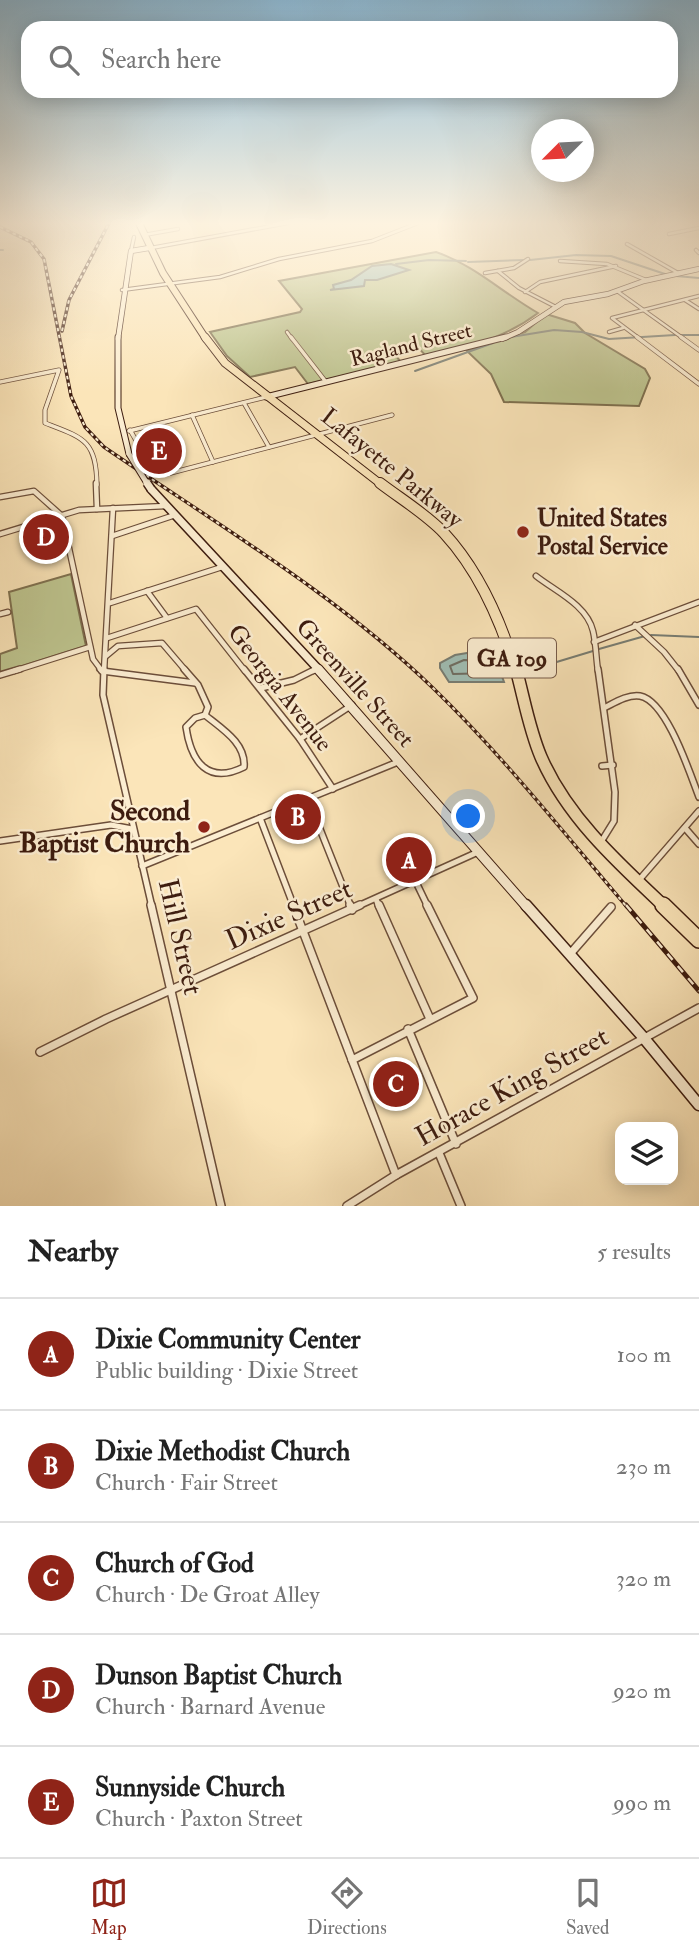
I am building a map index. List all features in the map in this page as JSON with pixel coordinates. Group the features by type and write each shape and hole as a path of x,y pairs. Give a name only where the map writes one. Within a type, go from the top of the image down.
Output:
{"highway":[{"name":"Lafayette Parkway","path":"170,279 220,358 266,397 442,531 470,563 483,584 505,636 542,758 574,814 699,940"}],"street":[{"name":"Greenville Street","path":"124,279 117,397 121,432 129,454 151,489 352,705 399,762 643,1037 699,1105"},
{"path":"122,290 202,279"},
{"path":"509,279 525,292 554,306"},
{"path":"525,292 540,282 553,279"},
{"name":"Ragland Street","path":"121,432 499,340 519,332 554,306 653,279"},
{"path":"617,291 699,350"},
{"path":"699,296 612,317 699,384"},
{"path":"684,299 699,309"},
{"path":"609,332 624,328"},
{"path":"287,332 326,382"},
{"path":"0,382 59,370 43,415 45,423 81,437 96,458 97,509"},
{"path":"244,403 269,447"},
{"path":"192,415 213,462"},
{"path":"130,430 152,468 164,474 392,415"},
{"path":"0,497 34,491 62,516"},
{"path":"0,534 97,509 166,506"},
{"path":"113,509 110,603 106,656 102,671 195,683"},
{"path":"112,536 174,515"},
{"name":"Hill Street","path":"62,516 93,659 102,671 107,720 221,1206"},
{"path":"110,603 223,566"},
{"path":"536,576 582,612 595,632 594,642 612,765 615,810 614,821 601,843"},
{"path":"107,640 167,618 147,591"},
{"path":"594,642 699,602"},
{"name":"Georgia Avenue","path":"167,618 183,610 196,609 300,739 333,789"},
{"path":"0,614 8,612"},
{"path":"635,625 669,655 686,677 699,705"},
{"path":"107,640 118,646 162,643 206,698 208,707 205,715 187,723 186,730 201,765 218,776 244,767 243,752 228,734 205,715"},
{"path":"106,656 118,646"},
{"path":"0,676 90,647"},
{"path":"260,689 294,680 317,668"},
{"path":"604,708 639,696 653,702 664,719 699,797"},
{"path":"300,739 352,705"},
{"path":"142,866 399,762"},
{"path":"602,766 612,765"},
{"path":"308,799 352,910"},
{"path":"640,880 699,811"},
{"path":"260,818 396,1175"},
{"path":"0,841 111,825 133,829"},
{"path":"685,828 699,844"},
{"name":"Dixie Street","path":"40,1052 478,851"},
{"path":"352,1060 408,1029 473,999 415,880"},
{"path":"376,898 430,1019"},
{"path":"570,954 611,907"},
{"name":"Horace King Street","path":"348,1206 396,1175 696,1009"},
{"path":"408,1029 456,1144"},
{"path":"439,1153 460,1206"}],"green space":[{"path":"487,279 538,313 511,330 485,341 426,356 414,343 389,348 401,362 308,384 295,367 250,377 227,356 210,332 300,312 302,309 279,281"},
{"path":"546,314 575,323 585,333 645,369 650,378 639,406 504,402 491,374 467,351 525,332"},
{"path":"71,574 86,646 0,673 0,654 17,648 9,592"}],"water":[{"path":"379,279 365,280 364,286 330,290 334,289 333,285 351,280"},
{"path":"473,652 494,654 504,682 449,682 440,668 440,663 455,655"}],"waterway":[{"path":"511,337 554,330 582,332 609,339 675,335"},
{"path":"681,335 699,335"},
{"path":"415,371 493,343"},
{"path":"651,635 699,637"},
{"path":"599,649 645,636"},
{"path":"522,666 550,664 593,651"},
{"path":"500,667 506,667"}],"railway":[{"path":"48,279 71,396 85,427 104,447 274,561 396,654 484,740 627,907"},
{"path":"62,331 69,300 80,279"},
{"path":"626,905 699,991"}],"place":[{"name":"Sunnyside Church","path":"159,451"},
{"name":"United States Postal Service","path":"523,532"},
{"name":"Dunson Baptist Church","path":"46,537"},
{"name":"Dixie Methodist Church","path":"298,817"},
{"name":"Second Baptist Church","path":"204,827"},
{"name":"Dixie Community Center","path":"409,860"},
{"name":"Church of God","path":"396,1084"}]}
